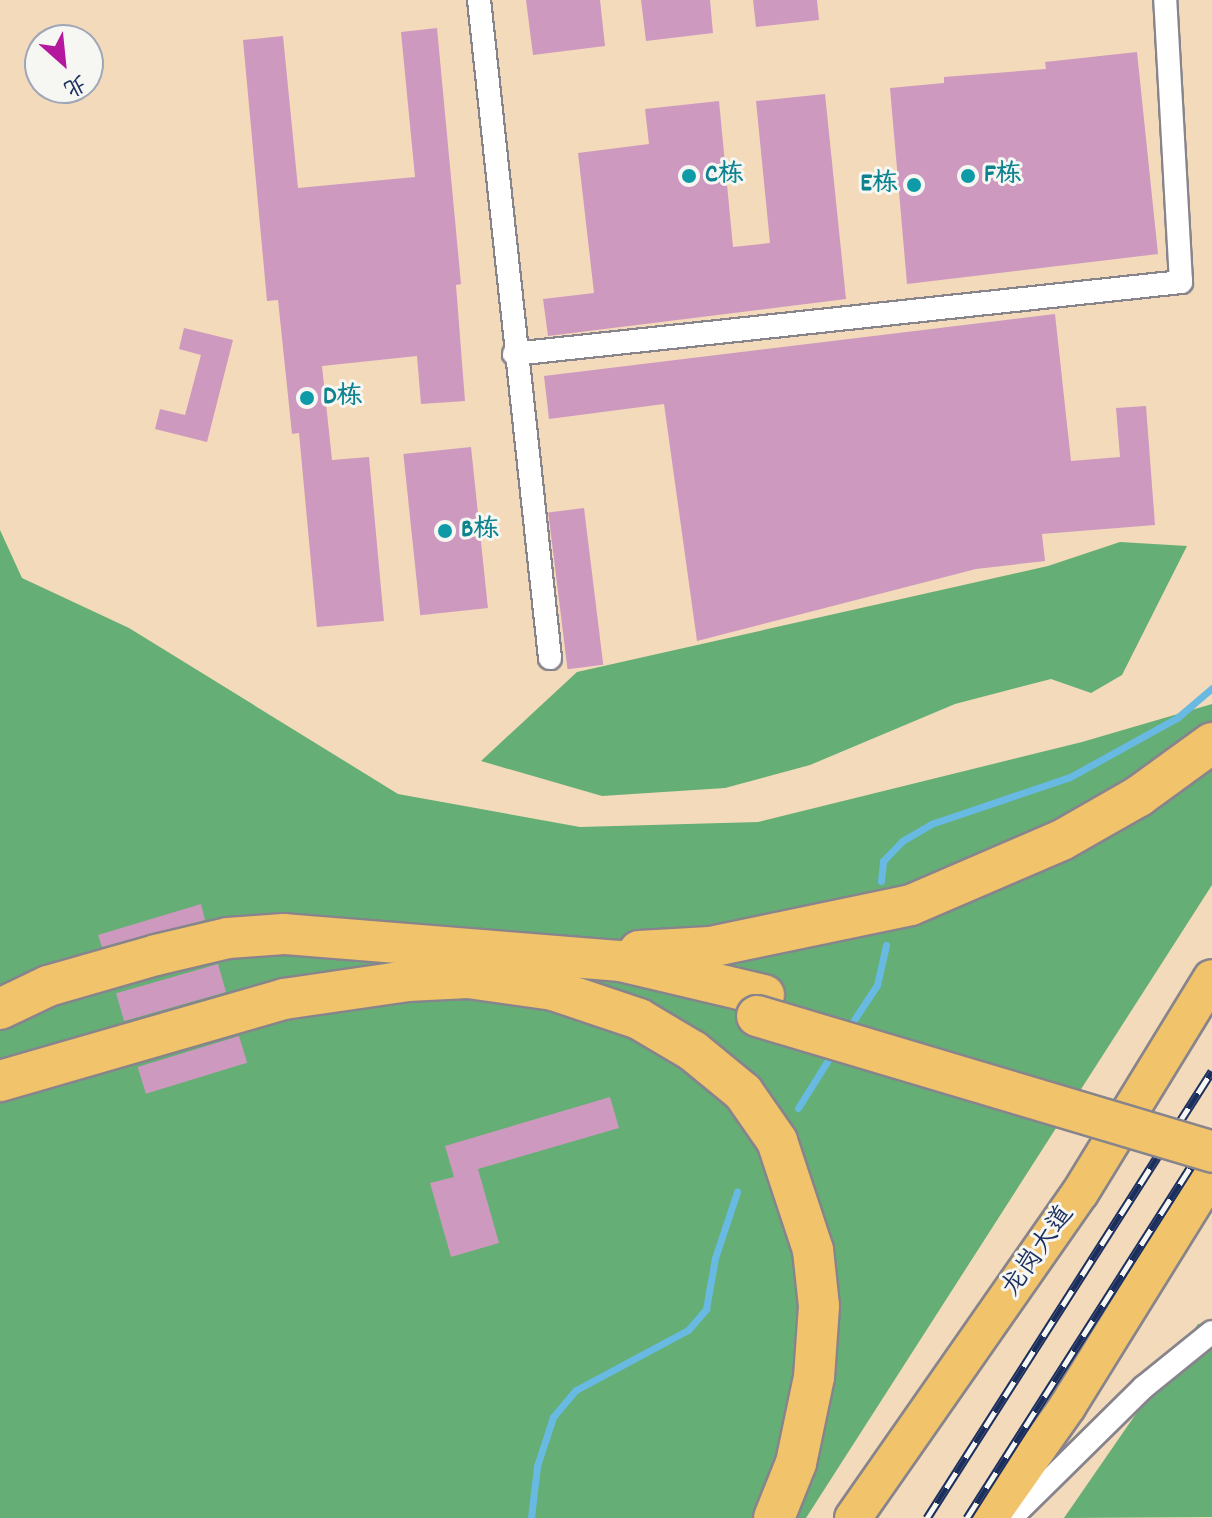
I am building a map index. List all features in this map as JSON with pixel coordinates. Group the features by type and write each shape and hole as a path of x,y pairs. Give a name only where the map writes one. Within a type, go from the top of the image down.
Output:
{"highway":[{"path":"544,953 710,947 911,905 1062,840 1139,796 1212,743"},
{"path":"0,1009 48,986 228,938 284,934 620,961 1212,1152"},
{"path":"0,1081 284,999 407,981 532,974 618,981 760,1006 1212,1130"},
{"path":"468,978 585,998 639,1019 693,1051 743,1092 777,1141 813,1250 819,1306 811,1391 796,1463 774,1518"},
{"name":"龙岗大道","path":"853,1518 1080,1193 1212,978"},
{"path":"989,1518 1067,1407 1212,1173"}],"street":[{"path":"479,0 514,354 550,658"},
{"path":"514,354 1181,282 1165,0"},
{"path":"1011,1518 1144,1387 1212,1332"}],"green space":[{"path":"0,530 22,578 129,628 398,794 580,827 758,822 1082,742 1212,704 1212,885 806,1518 0,1518"},
{"path":"1120,542 1187,546 1122,675 1091,693 1051,679 955,704 810,765 725,788 602,796 481,761 577,672 1048,566"},
{"path":"1212,1322 1212,1517 1064,1518 1198,1324"}],"building":[{"path":"526,0 600,0 605,46 533,55"},
{"path":"641,0 710,0 713,33 646,41"},
{"path":"753,0 817,0 819,20 756,27"},
{"path":"437,28 461,284 456,285 465,401 421,404 417,356 322,366 332,460 369,457 384,621 317,627 299,433 292,434 278,300 267,301 243,40 283,36 298,188 415,177 401,32"},
{"path":"1137,52 1158,254 907,284 890,88 944,83 944,77 1046,69 1045,62"},
{"name":"C栋","path":"825,94 846,299 548,336 543,299 594,293 578,153 649,144 645,109 719,101 733,247 770,243 756,101"},
{"path":"1055,314 1071,461 1120,457 1116,408 1146,406 1155,525 1042,534 1045,561 976,569 697,641 664,404 549,419 544,376"},
{"path":"184,328 233,340 207,442 155,429 160,409 185,415 201,355 179,349"},
{"name":"B栋","path":"471,447 488,608 420,615 403,454"},
{"path":"584,508 603,665 568,669 548,512"},
{"path":"201,904 205,920 102,947 98,935"},
{"path":"218,964 226,992 124,1021 116,993"},
{"path":"239,1036 247,1063 146,1094 138,1067"},
{"path":"610,1097 619,1128 478,1169 499,1243 451,1257 430,1183 454,1177 445,1146"}],"waterway":[{"path":"881,881 883,861 902,841 931,824 1070,777 1177,718 1212,688"},
{"path":"848,1029 877,985 886,945"},
{"path":"798,1108 833,1052"},
{"path":"531,1518 537,1466 553,1417 576,1390 688,1330 706,1309 715,1258 737,1192"}],"railway":[{"path":"927,1518 1212,1071"},
{"path":"967,1518 1212,1134"}],"place":[{"name":"C栋","path":"689,176"},
{"name":"F栋","path":"968,176"},
{"name":"E栋","path":"914,185"},
{"name":"D栋","path":"307,398"},
{"name":"B栋","path":"445,531"}]}
